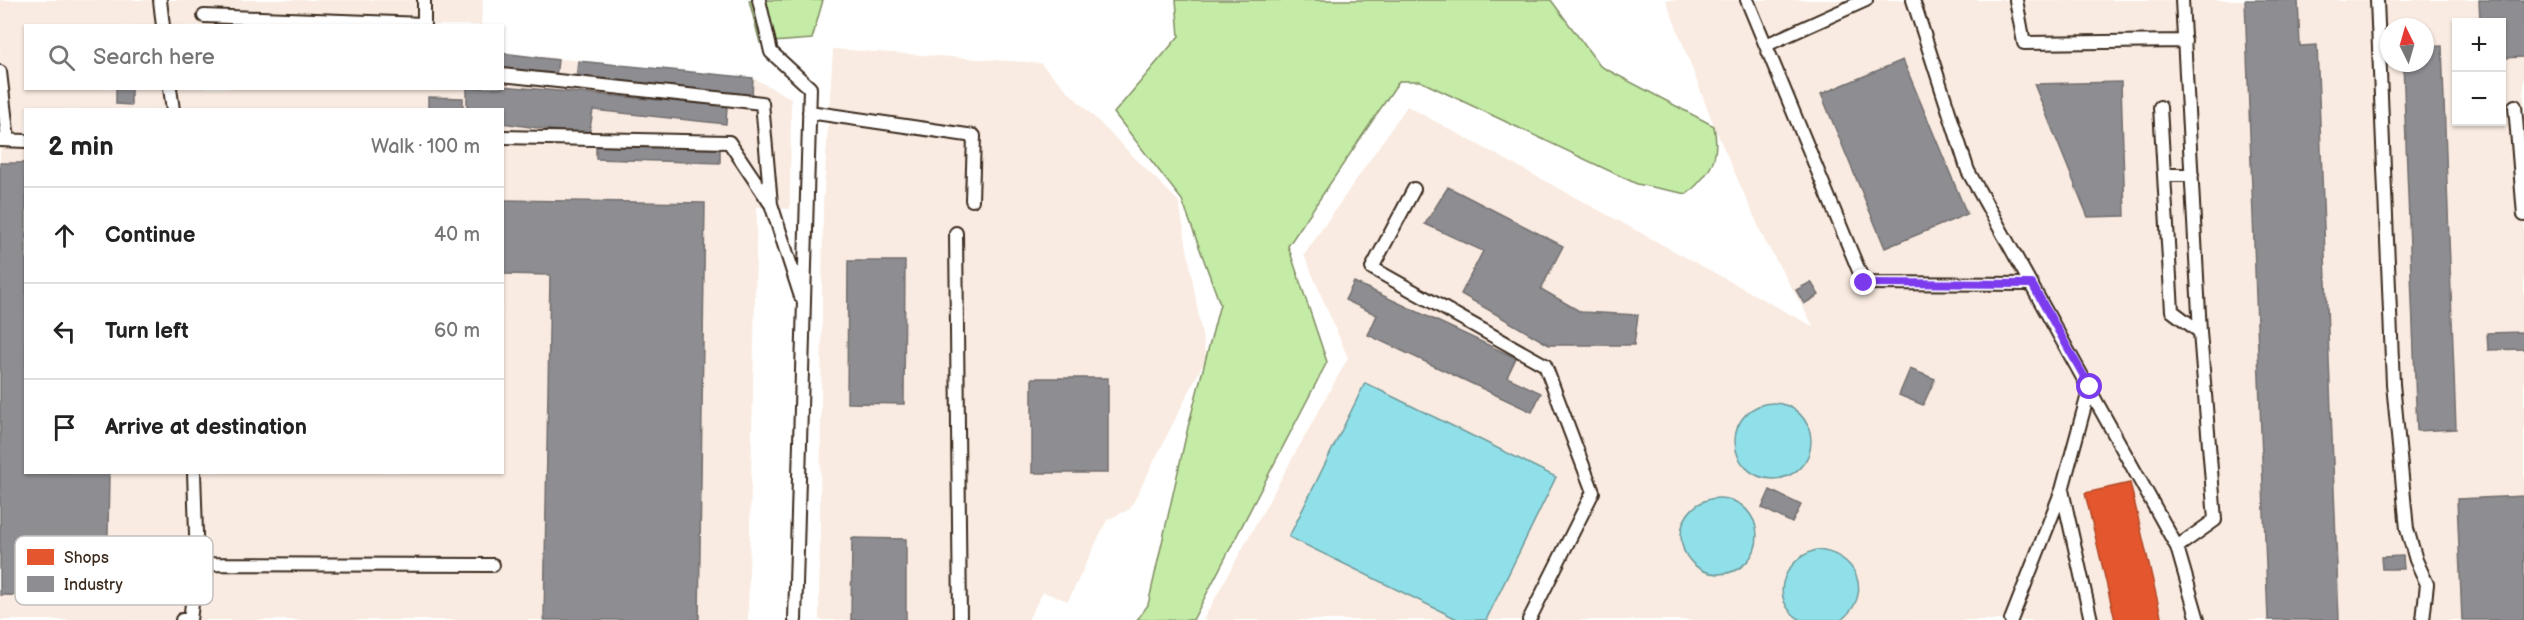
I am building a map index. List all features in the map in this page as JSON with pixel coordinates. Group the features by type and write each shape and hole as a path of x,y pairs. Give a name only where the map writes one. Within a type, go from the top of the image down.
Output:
{"lane":[{"path":"160,0 163,24"},
{"path":"204,16 424,24 424,0"},
{"path":"759,0 771,52 810,88 795,620"},
{"path":"1747,0 1864,283 2032,284"},
{"path":"1766,45 1866,0"},
{"path":"1913,0 1968,171 2177,547 2198,620"},
{"path":"2016,0 2024,43 2185,41"},
{"path":"2177,547 2215,520 2200,333 2182,0"},
{"path":"2377,0 2393,384 2407,529 2416,560 2427,584 2423,620"},
{"path":"0,72 4,140 24,141"},
{"path":"504,75 762,103 771,204 804,307"},
{"path":"170,90 173,108"},
{"path":"2515,106 2524,215"},
{"path":"2160,107 2172,311 2200,333"},
{"path":"809,112 974,136 972,200"},
{"path":"504,137 729,142 771,204"},
{"path":"2164,175 2192,174"},
{"path":"1414,189 1372,268 1545,364 1593,492 1528,620"},
{"path":"956,233 960,620"},
{"path":"2011,620 2062,490 2090,387"},
{"path":"194,474 196,536"},
{"path":"2062,490 2091,620"},
{"path":"213,564 493,566"},
{"path":"182,620 190,620 192,605"}],"shaded area":[{"path":"0,0 483,0 481,24 24,24 24,90 504,90 504,53 753,78 791,98 790,209 757,207 748,620 0,620"},
{"path":"1666,0 2524,0 2524,620 1203,620 1348,358 1304,255 1407,106 1814,327 1765,241 1714,126"},
{"path":"833,49 1040,63 1179,202 1206,358 1130,509 1107,520 1068,601 1043,592 1028,620 819,620 823,205"}],"green space":[{"path":"749,0 823,0 812,39 760,43"},
{"path":"1176,0 1551,0 1600,66 1714,126 1716,147 1715,156 1708,171 1687,194 1637,184 1420,81 1399,81 1288,246 1327,362 1193,620 1137,620 1148,605 1188,427 1220,304 1182,200 1114,113 1179,36"}],"water":[{"path":"1365,383 1556,477 1486,620 1459,620 1289,537"},
{"path":"1773,403 1787,406 1800,414 1808,427 1811,441 1808,455 1800,468 1787,476 1773,479 1759,476 1746,468 1738,455 1735,441 1738,427 1746,414 1759,406"},
{"path":"1712,498 1726,498 1740,504 1751,515 1757,529 1754,551 1746,563 1726,574 1712,574 1698,568 1687,557 1681,543 1681,529 1687,515 1698,504"},
{"path":"1816,550 1842,558 1856,576 1859,587 1857,598 1851,610 1841,620 1801,620 1791,612 1785,602 1782,592 1783,582 1788,572 1795,562"}],"building: Shops":[{"path":"2130,483 2162,620 2115,620 2085,493"}],"building: Industry":[{"path":"2245,0 2298,0 2300,46 2317,45 2339,620 2268,620"},
{"path":"2479,0 2524,0 2524,57 2506,58 2506,18 2480,18"},
{"path":"2434,46 2442,46 2456,429 2417,431 2403,72 2434,72"},
{"path":"504,53 558,60 556,78 504,72"},
{"path":"1903,60 1967,214 1885,248 1821,94"},
{"path":"578,61 753,78 752,97 576,80"},
{"path":"2121,82 2125,216 2088,217 2034,84"},
{"path":"504,86 727,106 726,124 593,110 589,135 504,123 504,108 467,108 467,90 504,90"},
{"path":"116,90 131,90 131,105 116,104"},
{"path":"428,97 463,98 463,108 428,108"},
{"path":"596,146 720,149 720,163 596,159"},
{"path":"0,163 24,163 24,474 109,474 108,536 15,536 15,595 0,595"},
{"path":"1448,187 1563,246 1541,289 1581,312 1638,315 1634,345 1549,345 1461,294 1483,251 1425,224"},
{"path":"504,200 705,203 699,620 544,620 550,275 504,274"},
{"path":"848,261 905,261 904,404 847,403"},
{"path":"1354,282 1516,358 1507,377 1541,393 1532,412 1368,335 1377,315 1345,300"},
{"path":"1811,282 1819,295 1804,304 1796,290"},
{"path":"2524,332 2524,349 2488,350 2487,333"},
{"path":"1910,369 1935,379 1923,405 1899,395"},
{"path":"1032,378 1108,378 1108,473 1032,473"},
{"path":"1770,490 1801,505 1792,523 1762,508"},
{"path":"2524,496 2524,620 2462,620 2457,499"},
{"path":"852,538 906,539 906,620 851,620"},
{"path":"2403,556 2404,569 2382,569 2381,557"}],"route":[{"path":"1864,283 2032,284 2090,387"}]}
